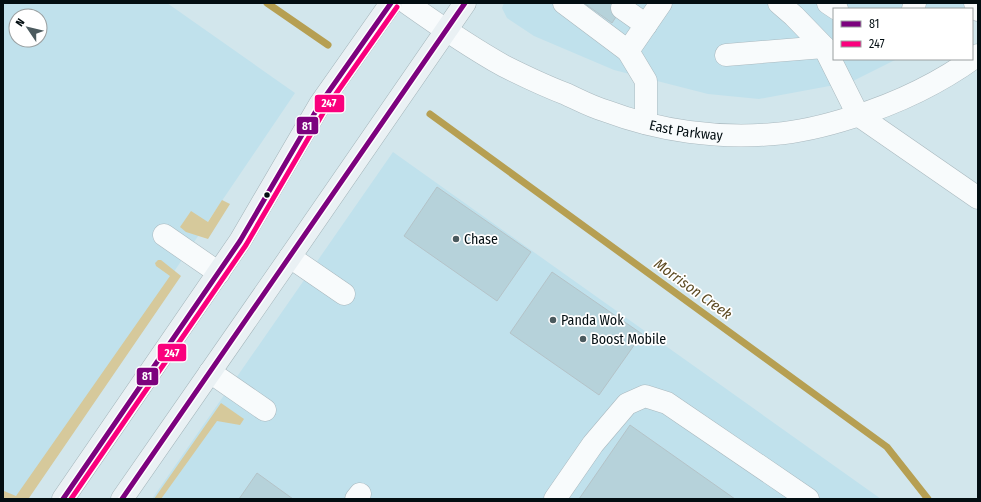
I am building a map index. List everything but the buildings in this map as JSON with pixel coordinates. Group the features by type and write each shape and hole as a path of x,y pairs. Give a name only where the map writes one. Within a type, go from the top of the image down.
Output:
{"main road":[{"path":"63,499 240,241 320,104 391,3"},
{"path":"122,499 465,3"}],"street":[{"name":"East Parkway","path":"407,3 446,30 504,66 553,89 605,111 646,123 690,132 747,136 776,134 824,126 879,108 937,82 971,60"},
{"path":"564,3 628,51 646,81 646,123"},
{"path":"628,51 661,3"},
{"path":"779,3 824,47 858,115 978,198"},
{"path":"975,3 978,10"},
{"path":"622,8 646,25"},
{"path":"726,55 824,47"},
{"path":"164,235 218,273"},
{"path":"290,257 344,294"},
{"path":"210,372 265,410"},
{"path":"554,499 593,444 627,404 645,396 667,403 808,499"}],"shaded area":[{"path":"3,3 167,3 295,93 20,499 3,499"},
{"path":"504,3 978,3 973,8 833,8 833,60 895,60 851,82 759,99 708,94 614,70 534,36 507,18 502,8"},
{"path":"393,152 881,499 152,499"},
{"path":"222,200 230,204 208,239 186,232 180,227 191,211 208,222"},
{"path":"158,260 161,260 181,276 29,498 3,499 4,491 16,496 170,276 156,266 155,263"},
{"path":"221,403 244,419 240,425 217,421 161,499 154,499"}],"waterway":[{"name":"Morrison Creek","path":"267,3 328,45"},
{"name":"Morrison Creek","path":"430,114 887,447 928,499"}],"transit line":[{"name":"81","path":"63,499 240,241 320,104 391,3"},
{"name":"81","path":"122,499 465,3"},
{"name":"247","path":"71,499 246,245 326,108 397,7"}],"place":[{"name":"Chase","path":"456,239"},
{"name":"Panda Wok","path":"553,320"},
{"name":"Boost Mobile","path":"583,339"}]}
